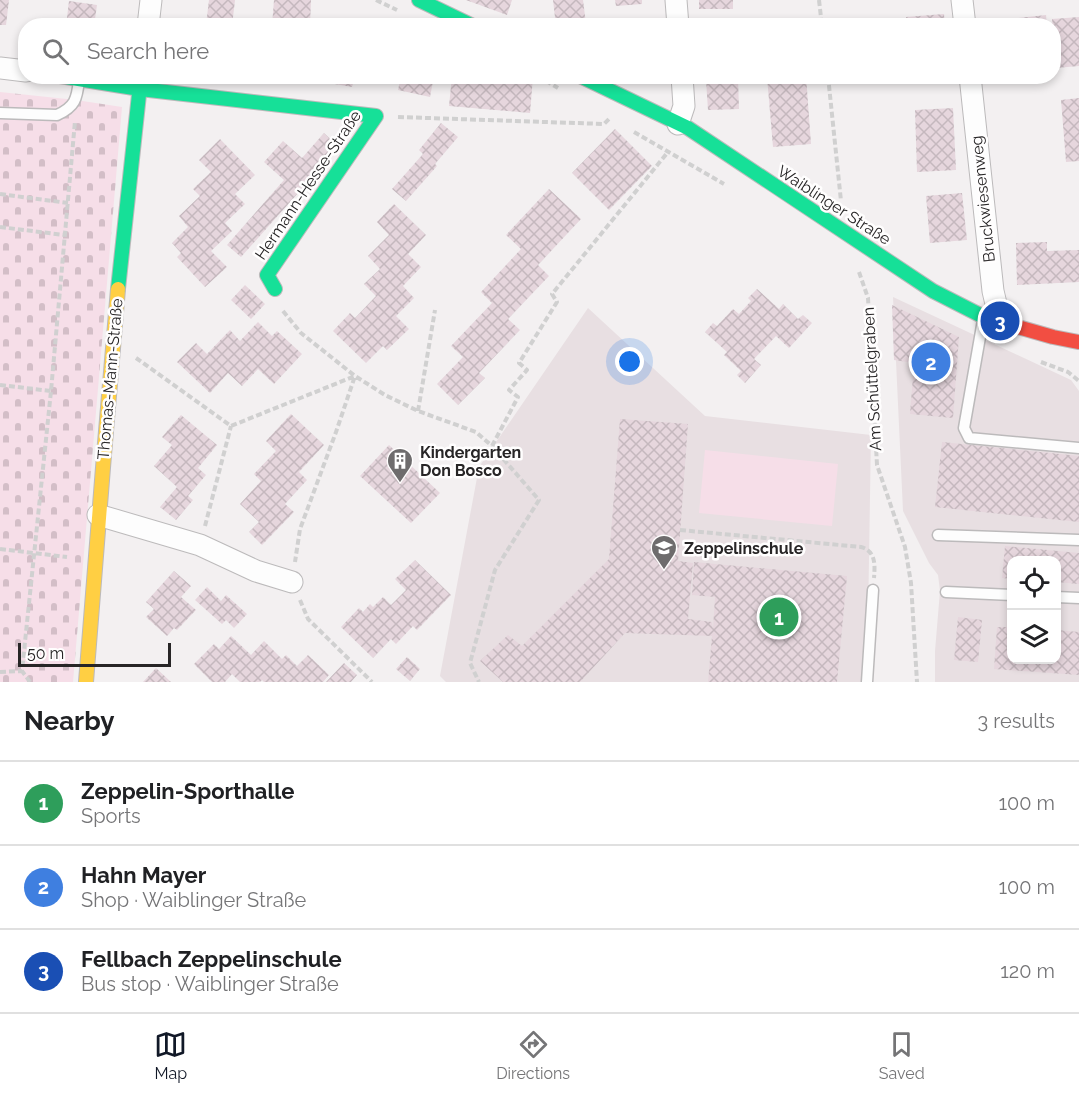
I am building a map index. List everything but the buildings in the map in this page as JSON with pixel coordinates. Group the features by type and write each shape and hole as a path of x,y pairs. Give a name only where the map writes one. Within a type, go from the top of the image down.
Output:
{"street":[{"path":"149,18 151,0"},
{"path":"419,0 456,18"},
{"path":"676,0 677,18"},
{"path":"962,0 964,18"},
{"path":"0,68 18,70"},
{"name":"Thomas-Mann-Straße","path":"86,682 113,341 141,84"},
{"name":"Hermann-Hesse-Straße","path":"148,84 376,116 267,275 275,289"},
{"name":"Waiblinger Straße","path":"596,84 683,126 933,291 992,319 1078,345"},
{"path":"683,84 683,126"},
{"name":"Bruckwiesenweg","path":"971,84 993,291 992,319"},
{"path":"98,515 200,545 256,571 292,582"}],"lane":[{"path":"0,113 57,115 64,112 76,100 78,84"},
{"path":"992,319 979,337 964,428 969,438 1079,448"},
{"path":"938,535 1079,540"},
{"path":"867,682 873,590"},
{"path":"946,592 1007,595"},
{"path":"1061,597 1079,598"}],"path":[{"path":"819,0 821,18"},
{"path":"829,84 845,232"},
{"path":"376,116 604,124 622,97"},
{"path":"30,682 22,671 51,391 76,100"},
{"path":"492,446 518,397 509,390 527,370 519,363 557,302 552,294 683,126"},
{"path":"0,194 68,202"},
{"path":"0,227 64,235"},
{"name":"Am Schüttelgraben","path":"858,269 868,298 877,465 905,547 911,583 917,682"},
{"path":"275,289 275,302 301,333 355,376 385,395 418,411 476,432 492,446 539,500 495,570 470,663 480,682"},
{"path":"418,411 435,310"},
{"path":"113,341 231,426"},
{"path":"1046,363 1068,372 1079,381"},
{"path":"231,426 355,376"},
{"path":"355,376 300,529 292,582 308,619 372,682"},
{"path":"0,385 51,391"},
{"path":"200,545 231,426"},
{"path":"680,530 867,548 873,555 875,566 873,590"},
{"path":"0,549 67,557"},
{"path":"0,672 22,671"}],"shaded area":[{"path":"893,297 1071,380 1079,391 1079,682 935,682 940,591 938,575 929,563 903,511"},
{"name":"Zeppelinschule","path":"588,308 705,416 871,435 867,682 446,682 440,676 479,467"}],"green space":[{"path":"0,92 122,107 73,682 0,682"},
{"path":"705,450 838,464 832,526 699,513"}],"traffic: fast":[{"path":"419,0 456,18"},
{"path":"109,84 376,116 267,275 275,289"},
{"path":"118,289 140,84"},
{"path":"597,84 688,128 933,291 984,317 997,321"}],"traffic: slow":[{"path":"86,682 118,289"}],"traffic: jam":[{"path":"997,321 1078,342"}],"place":[{"name":"Fellbach Zeppelinschule","path":"1000,321"},
{"name":"Hahn Mayer","path":"931,362"},
{"name":"Kindergarten Don Bosco","path":"400,484"},
{"name":"Zeppelinschule","path":"664,571"},
{"name":"Zeppelin-Sporthalle","path":"779,617"}]}
